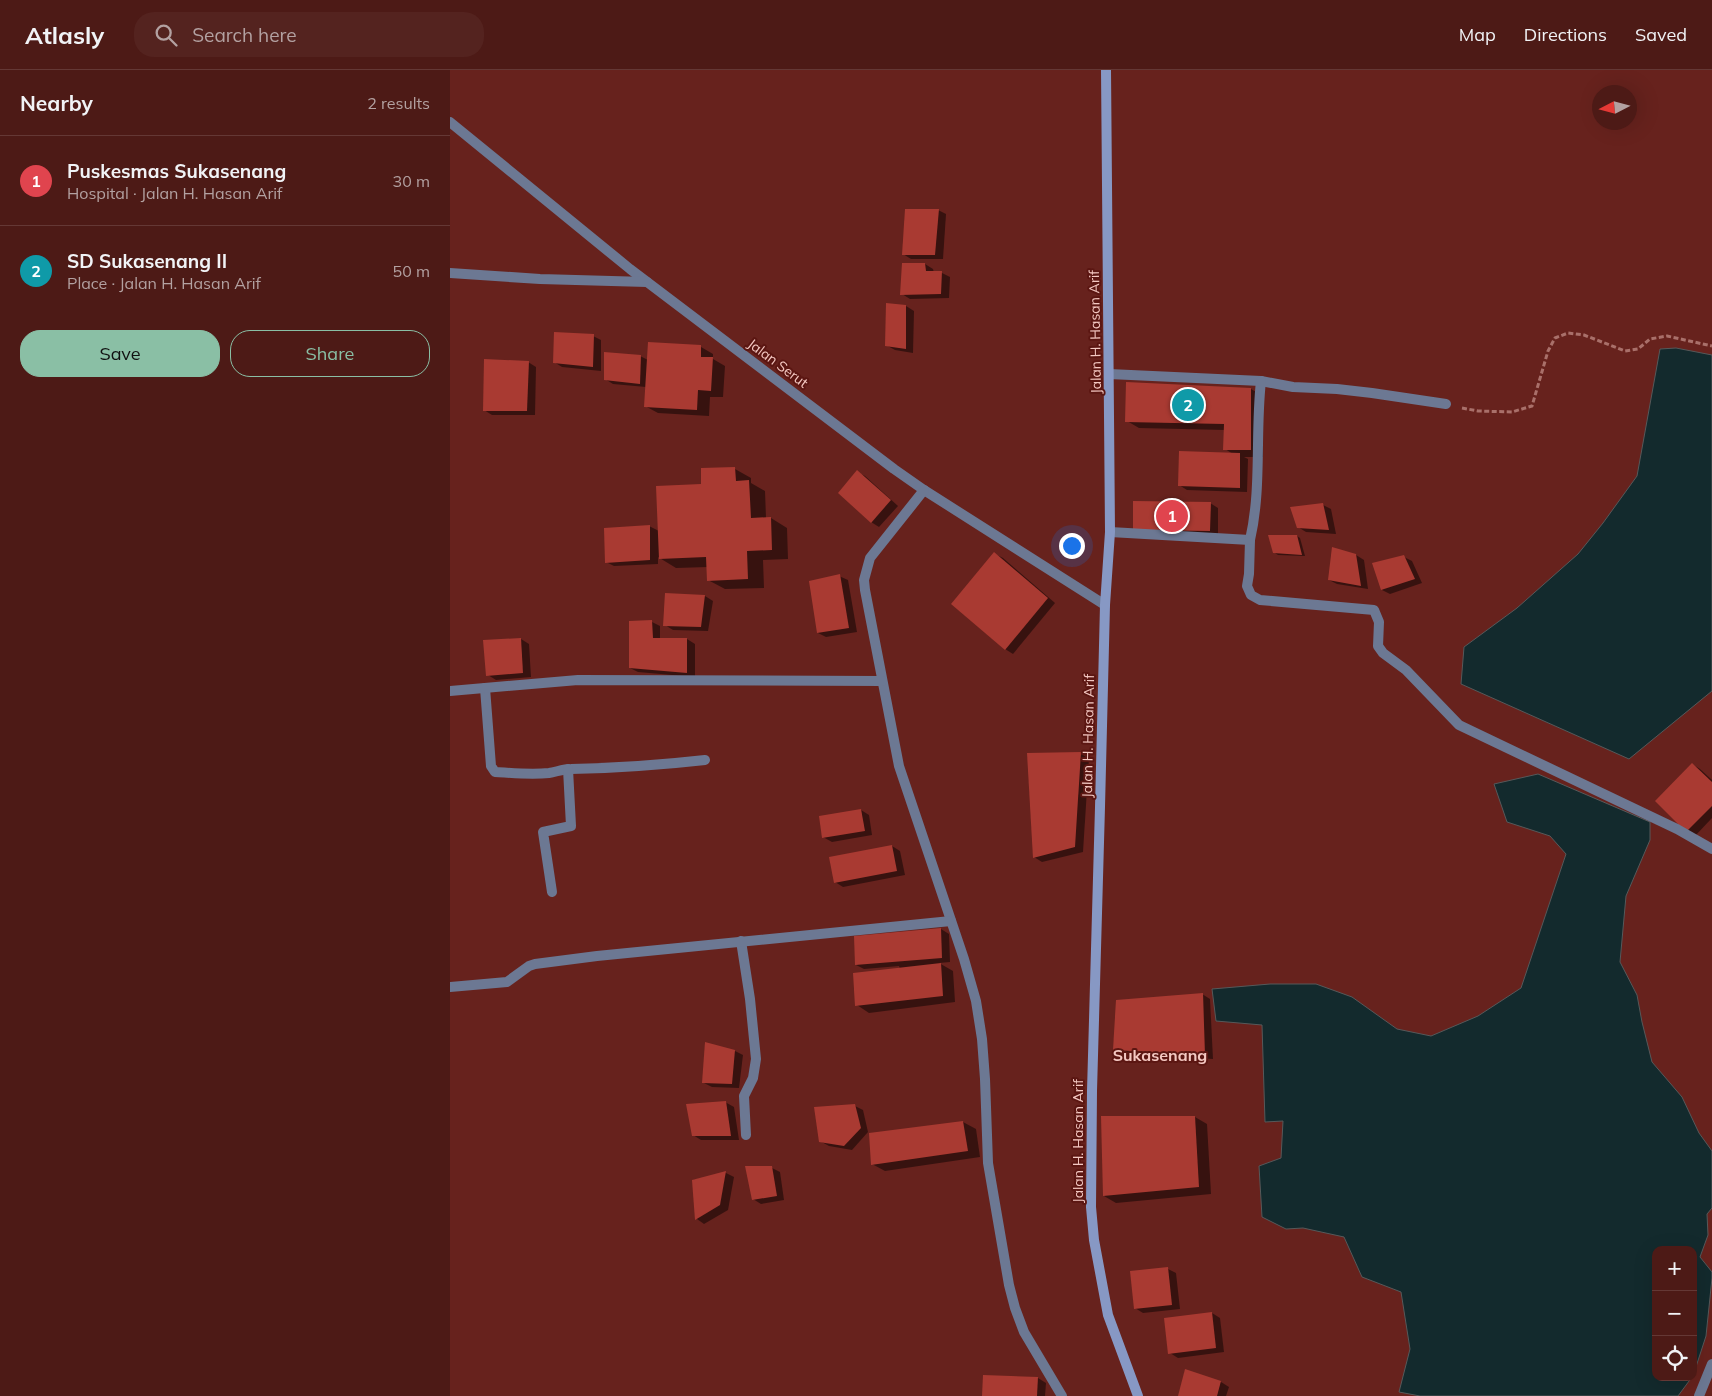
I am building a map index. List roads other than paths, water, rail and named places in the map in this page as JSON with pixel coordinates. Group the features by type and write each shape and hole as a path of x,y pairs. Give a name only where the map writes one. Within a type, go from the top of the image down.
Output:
{"main road":[{"name":"Jalan H. Hasan Arif","path":"1106,70 1110,532 1105,604 1092,1091 1091,1207 1099,1269 1108,1315 1138,1396"}],"street":[{"name":"Jalan Serut","path":"450,122 647,282 924,490 1105,604"},
{"path":"450,273 540,279 647,282"},
{"path":"1109,374 1261,381 1293,387 1337,389 1446,404"},
{"path":"1261,381 1258,406 1257,508 1250,540 1247,586 1251,594 1260,600 1374,610 1379,622 1378,646 1383,653 1406,670 1459,725 1677,829 1712,849"},
{"path":"924,490 870,558 864,580 865,590 898,766 976,1001 982,1039 985,1079 988,1163 1008,1285 1024,1332 1062,1396"},
{"path":"1110,532 1250,540"},
{"path":"450,691 578,680 882,681"},
{"path":"485,688 491,766 495,772 548,773 568,769 601,769 705,760"},
{"path":"552,892 543,832 570,826 568,769"},
{"path":"450,987 507,982 529,966 535,964 741,941 951,921"},
{"path":"741,941 750,998 756,1059 753,1078 744,1096 746,1135"},
{"path":"1699,1396 1712,1364"}],"water":[{"path":"1676,348 1712,355 1712,691 1629,759 1461,684 1464,647 1517,608 1578,554 1637,476 1660,349"},
{"path":"1538,774 1650,822 1650,840 1626,896 1620,962 1637,995 1652,1062 1682,1097 1699,1133 1712,1151 1712,1208 1707,1214 1708,1235 1700,1257 1712,1272 1712,1278 1706,1336 1697,1364 1697,1246 1652,1246 1652,1381 1689,1381 1678,1396 1420,1396 1399,1392 1410,1349 1401,1292 1362,1277 1344,1237 1303,1228 1286,1229 1262,1217 1259,1166 1281,1158 1283,1121 1265,1122 1262,1025 1216,1021 1212,989 1270,984 1316,984 1352,997 1397,1029 1431,1036 1478,1016 1521,988 1566,854 1550,836 1507,822 1494,784"}],"place":[{"name":"SD Sukasenang II","path":"1188,405"},
{"name":"Puskesmas Sukasenang","path":"1172,516"}],"district":[{"name":"Sukasenang","path":"1160,1055"}]}
